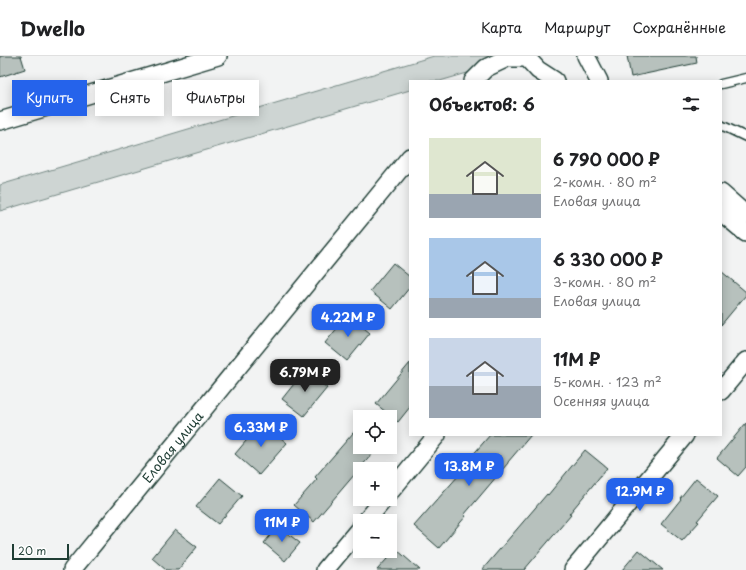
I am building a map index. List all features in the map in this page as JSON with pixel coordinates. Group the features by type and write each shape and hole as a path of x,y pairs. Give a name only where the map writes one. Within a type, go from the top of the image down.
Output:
{"street":[{"path":"0,121 218,56"},
{"path":"586,56 598,80"},
{"path":"474,80 486,68 507,58 527,58 538,70 553,80"},
{"name":"Еловая улица","path":"72,570 409,158"},
{"path":"722,194 746,214"},
{"path":"722,213 746,233"},
{"path":"722,390 746,361"},
{"path":"397,484 436,436"},
{"path":"573,570 684,436"},
{"path":"372,514 378,506"},
{"path":"325,570 353,536"}],"lane":[{"path":"722,84 746,78"},
{"path":"722,125 746,137"}],"shaded area":[{"path":"434,56 525,56 443,80 409,80 409,90 0,211 0,185 232,116 259,116 259,108"}],"building":[{"path":"0,56 21,56 25,69 0,77"},
{"path":"627,56 696,56 697,63 631,77"},
{"path":"393,263 409,276 409,288 392,309 370,291"},
{"path":"722,272 746,292 746,295 722,324"},
{"path":"348,315 370,333 347,361 325,343"},
{"path":"409,364 409,408 398,422 397,410 383,410 376,404"},
{"path":"305,370 327,388 304,416 282,399"},
{"path":"262,422 287,443 259,475 235,454"},
{"path":"746,423 746,467 738,476 717,458"},
{"path":"353,433 353,454 372,454 365,462 353,462 353,476 314,522 294,505 317,479 315,477"},
{"path":"489,436 530,436 464,515 466,516 439,548 414,526 459,475 457,473"},
{"path":"585,450 607,468 569,514 571,515 524,570 482,570 547,494 548,495"},
{"path":"220,478 242,496 218,524 196,507"},
{"path":"696,478 718,496 697,521 699,522 682,541 661,524"},
{"path":"278,526 300,543 285,561 264,543"},
{"path":"175,530 197,547 178,570 166,570 152,558"},
{"path":"397,550 420,570 377,570 388,558 397,558"},
{"path":"639,550 663,570 622,570"}]}
